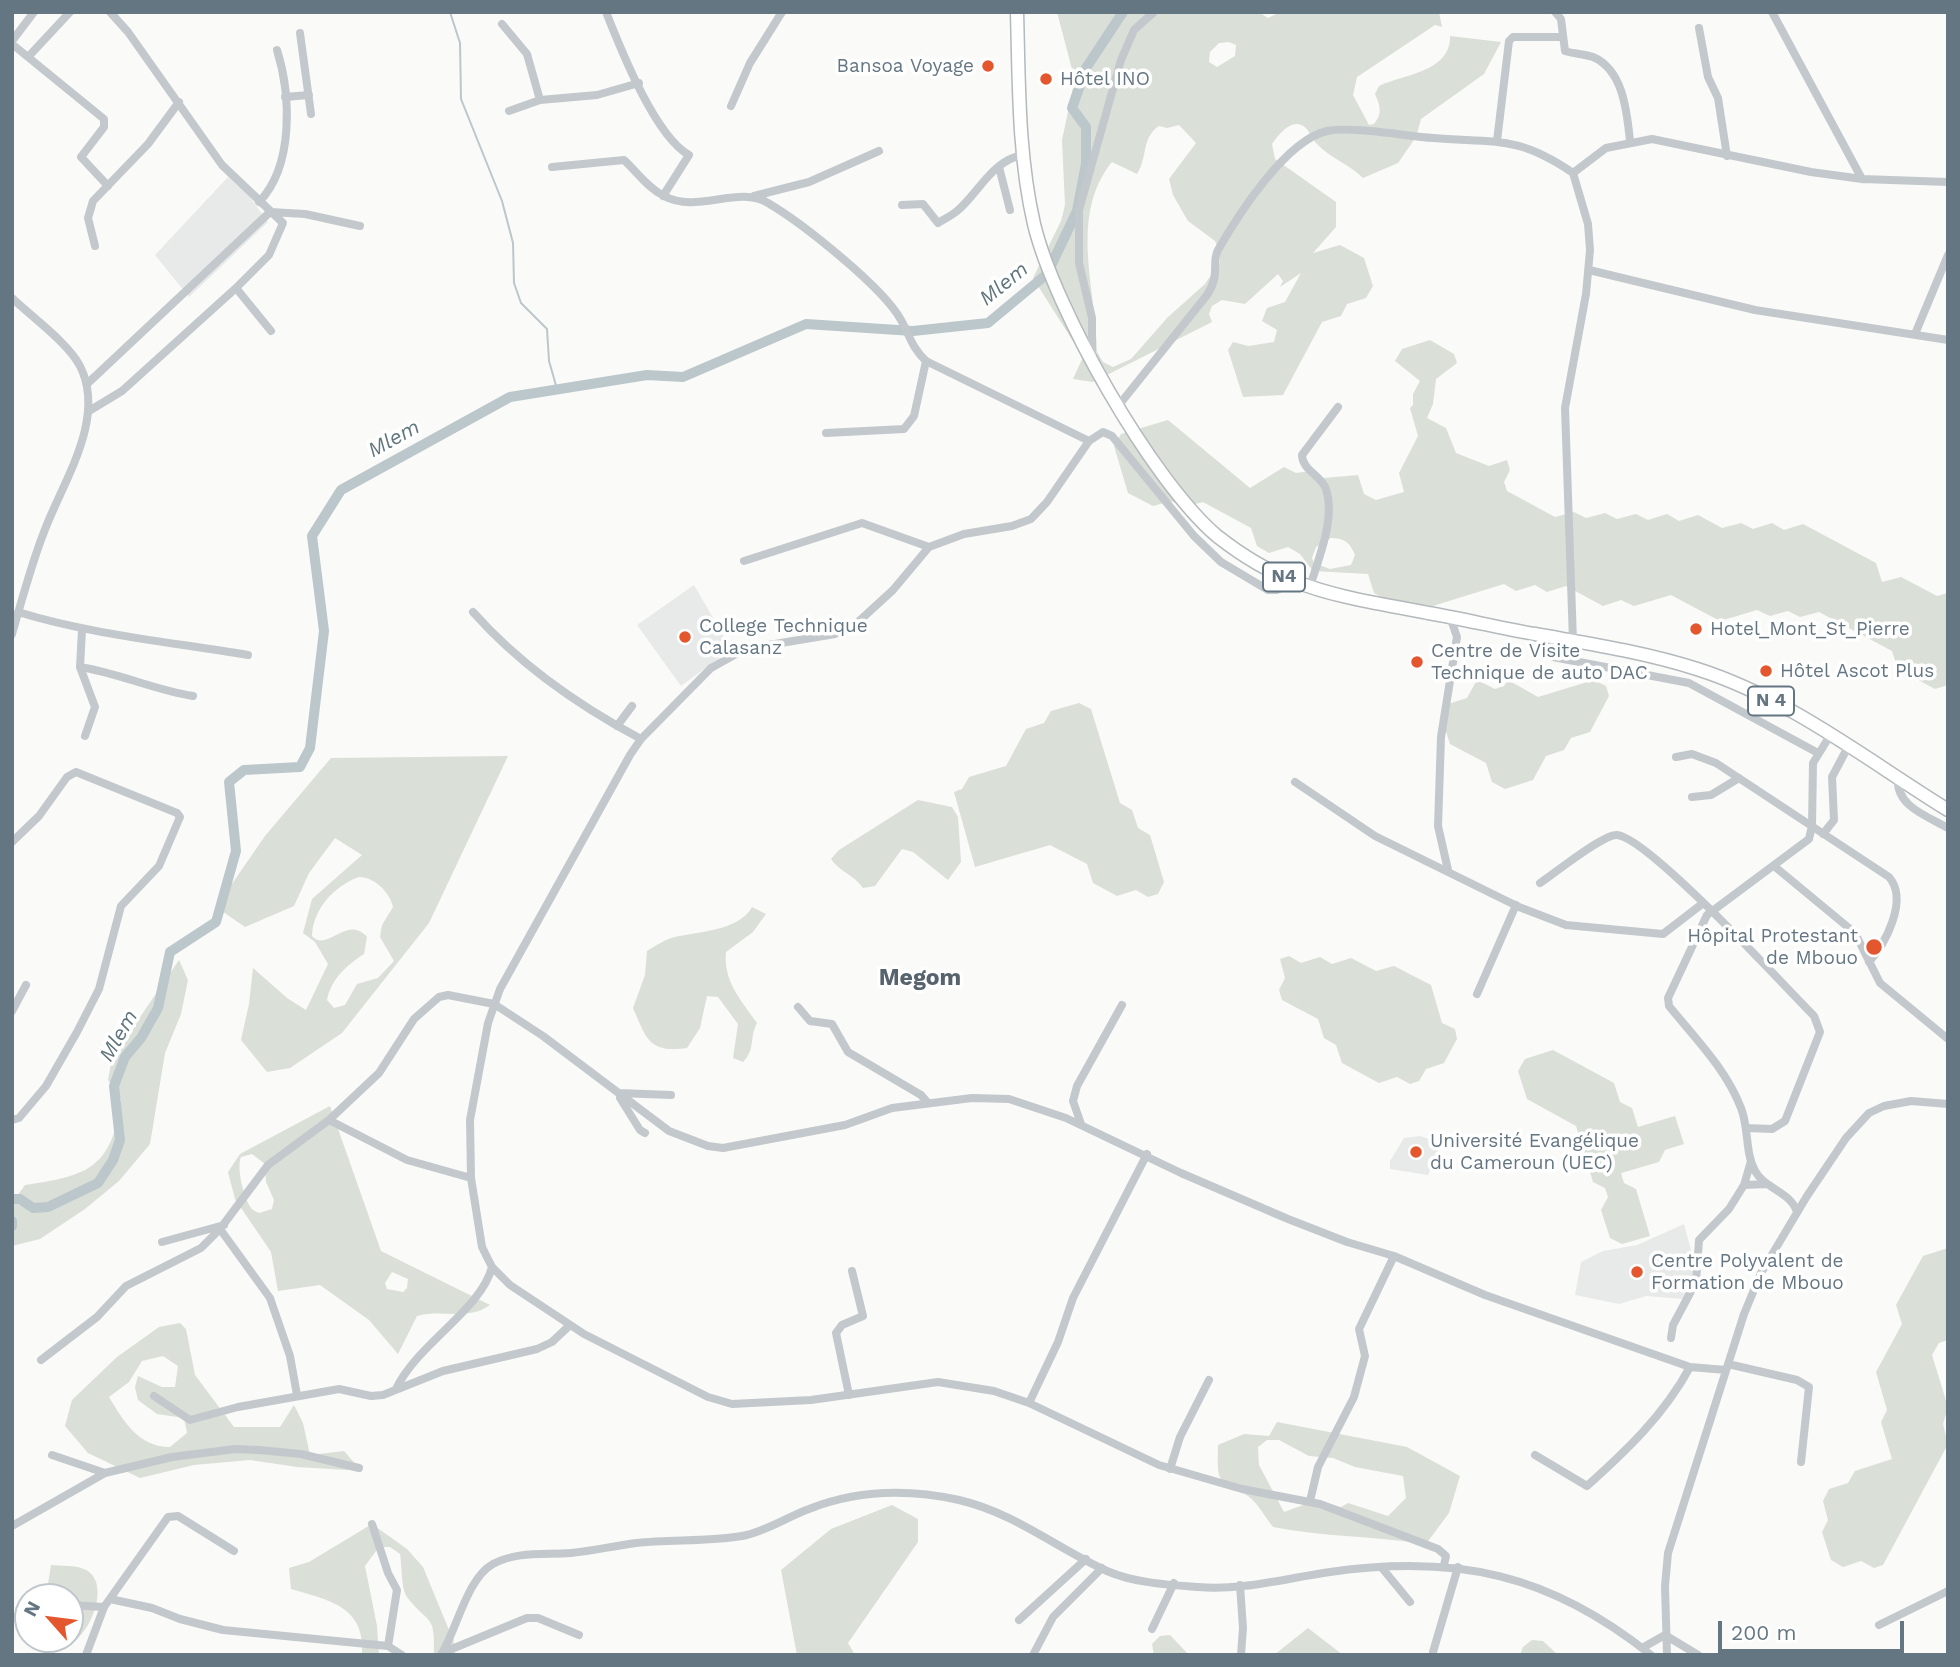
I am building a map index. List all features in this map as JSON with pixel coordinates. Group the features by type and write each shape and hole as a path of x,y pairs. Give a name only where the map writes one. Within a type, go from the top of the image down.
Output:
{"highway":[{"name":"N4","path":"1010,12 1019,156 1035,229 1053,281 1091,358 1119,405 1153,458 1201,520 1243,554 1310,587 1358,600 1573,640"},
{"name":"N4","path":"1015,66 1017,12"},
{"name":"N 4","path":"1573,640 1629,651 1713,674 1831,734 1948,810"}],"street":[{"path":"34,12 12,42 104,119 104,127 81,157 108,186"},
{"path":"29,56 70,12"},
{"path":"89,411 122,391 236,288 269,255 283,223 222,165 128,32 110,12"},
{"path":"606,12 622,55 668,138 689,155 663,196"},
{"path":"731,106 750,63 782,12"},
{"path":"1091,358 1092,318 1078,254 1077,224 1081,201 1126,48 1134,30 1154,12"},
{"path":"1555,12 1561,19 1566,51 1593,57 1616,81 1623,97 1630,141"},
{"path":"1772,12 1862,179"},
{"path":"502,24 527,54 540,100"},
{"path":"1699,28 1709,77 1718,98 1727,156"},
{"path":"300,33 311,114"},
{"path":"1497,141 1509,41 1513,37 1563,37"},
{"path":"259,202 268,193 284,153 287,134 283,70 277,50"},
{"path":"509,111 540,100 597,95 639,83"},
{"path":"285,97 309,95"},
{"path":"95,246 88,209 148,144 179,102"},
{"path":"1119,405 1207,295 1217,276 1217,251 1273,170 1298,144 1333,131 1497,141 1534,149 1573,173 1588,224 1589,270 1564,408 1573,640"},
{"path":"1573,173 1594,155 1630,141 1652,139 1727,156 1862,179 1948,182"},
{"path":"552,167 624,160 663,196 698,202 754,196 820,178 879,151"},
{"path":"902,205 923,204 938,223 958,210 999,167 1019,156"},
{"path":"999,167 1010,210"},
{"path":"754,196 812,234 871,286 902,321 912,347 926,361 1089,441"},
{"path":"87,384 270,212 305,214 360,226"},
{"path":"1915,334 1948,255"},
{"path":"1589,270 1755,310 1948,340"},
{"path":"236,288 271,331"},
{"path":"12,298 73,355 87,384 89,411 71,469 43,534 12,634"},
{"path":"826,433 905,429 914,416 926,361"},
{"path":"1310,587 1326,526 1328,505 1326,488 1305,465 1302,454 1338,407"},
{"path":"1294,581 1277,590 1268,590 1221,562 1187,529 1112,436 1098,433 1089,441 1046,504 1031,519 1012,526 964,534 929,547 893,590 857,622 822,637 734,653 711,668 641,739 516,957 494,1004 471,1110 471,1178 482,1247 492,1267 515,1289 570,1325 629,1358 724,1403 849,1395 947,1382 995,1391 1029,1403 1116,1447 1170,1469 1242,1489 1310,1501 1433,1547 1446,1556 1444,1565"},
{"path":"744,561 862,523 929,547"},
{"path":"18,612 82,630 248,655"},
{"path":"473,612 501,640 567,694 641,739"},
{"path":"1448,870 1438,826 1441,737 1457,637 1451,617"},
{"path":"82,630 80,667 95,707 85,736"},
{"path":"1553,657 1689,683 1818,753"},
{"path":"80,667 111,671 175,693 193,696"},
{"path":"617,726 632,706"},
{"path":"1671,1338 1673,1325 1696,1282 1699,1240 1728,1209 1744,1185 1751,1161 1747,1128 1737,1097 1668,1001 1680,970 1710,912 1805,844 1812,826 1812,768 1831,734"},
{"path":"1823,834 1834,820 1833,772 1849,746"},
{"path":"1676,757 1701,755 1883,871 1894,884 1891,929 1882,946 1868,962"},
{"path":"12,842 38,816 67,777 76,772 177,813 180,817 159,866 121,906 99,989 77,1032 46,1086 13,1122"},
{"path":"1692,797 1711,796 1739,778"},
{"path":"1898,779 1898,793 1904,800 1948,828"},
{"path":"1295,782 1376,836 1516,905 1566,925 1657,935 1671,929 1702,904"},
{"path":"1540,883 1608,836 1619,835 1641,847 1670,869 1814,1016 1820,1028 1801,1086 1782,1125 1772,1129 1747,1128"},
{"path":"1774,866 1855,933 1880,983 1948,1040"},
{"path":"1477,994 1516,905"},
{"path":"12,1011 26,985"},
{"path":"41,1360 97,1317 126,1286 201,1248 222,1227 268,1165 328,1120 379,1073 414,1019 428,1004 448,995 494,1004 543,1036 669,1131 723,1149 845,1125 892,1108 980,1098 1009,1099 1081,1124 1147,1154 1181,1173 1289,1219 1347,1242 1394,1256 1485,1295 1690,1367 1727,1367 1804,1382 1809,1387 1801,1462"},
{"path":"1081,1124 1073,1101 1077,1086 1122,1005"},
{"path":"798,1007 810,1021 832,1024 848,1052 921,1095 928,1103"},
{"path":"617,1092 671,1095"},
{"path":"617,1092 640,1130 645,1133"},
{"path":"1667,1655 1665,1635 1668,1553 1727,1367 1761,1273 1807,1196 1856,1126 1877,1108 1911,1101 1948,1104"},
{"path":"328,1120 389,1152 471,1178"},
{"path":"1029,1403 1058,1342 1073,1298 1147,1154"},
{"path":"1751,1161 1767,1184 1789,1199 1797,1212"},
{"path":"1744,1185 1767,1184"},
{"path":"1789,1199 1807,1196"},
{"path":"162,1242 222,1227"},
{"path":"222,1227 270,1298 290,1356 297,1395"},
{"path":"1310,1501 1318,1467 1354,1397 1365,1356 1359,1329 1382,1287 1394,1256"},
{"path":"396,1389 415,1357 462,1312 488,1278 492,1267"},
{"path":"849,1395 836,1333 842,1325 863,1316 852,1271"},
{"path":"154,1396 190,1420 297,1395 344,1389 377,1396 443,1371 541,1347 552,1342 570,1325"},
{"path":"1535,1455 1587,1486 1634,1444 1675,1393 1690,1367"},
{"path":"1170,1469 1180,1437 1209,1380"},
{"path":"12,1527 105,1474 172,1457 235,1449 301,1454 359,1468"},
{"path":"52,1455 105,1474"},
{"path":"442,1654 474,1582 487,1568 500,1561 530,1554 569,1553 637,1543 743,1536 811,1508 854,1497 915,1493 983,1507 1029,1526 1118,1575 1210,1588 1336,1571 1382,1568 1444,1565 1485,1571 1572,1600 1651,1655"},
{"path":"86,1655 104,1607 173,1514 234,1551"},
{"path":"372,1524 388,1573 397,1586 388,1646"},
{"path":"1019,1620 1086,1559"},
{"path":"1433,1652 1458,1567"},
{"path":"1033,1655 1053,1617 1102,1568"},
{"path":"1382,1568 1410,1602"},
{"path":"1152,1629 1174,1583"},
{"path":"1240,1586 1243,1628 1241,1655"},
{"path":"1879,1625 1948,1591"},
{"path":"110,1599 152,1608 180,1619 223,1630 388,1646 402,1655"},
{"path":"84,1606 104,1607"},
{"path":"442,1654 527,1618 537,1618 579,1635"},
{"path":"1642,1648 1665,1635"},
{"path":"1665,1635 1698,1655"}],"shaded area":[{"path":"1057,12 1259,12 1268,18 1280,12 1439,12 1442,27 1435,25 1357,77 1353,95 1369,125 1374,124 1380,113 1375,94 1379,86 1435,64 1448,48 1450,36 1501,42 1484,74 1421,119 1416,137 1398,163 1363,178 1322,149 1307,129 1298,124 1286,128 1272,144 1275,159 1336,202 1336,227 1313,253 1340,245 1364,258 1373,286 1366,298 1347,304 1341,316 1322,322 1283,395 1243,397 1228,350 1233,342 1248,346 1274,342 1277,330 1262,321 1267,308 1285,302 1301,273 1280,287 1283,281 1278,274 1245,304 1222,300 1212,306 1209,314 1212,322 1093,382 1073,379 1083,357 1033,278 1061,221 1065,205 1062,140 1073,88 1073,73","holes":["1229,42 1236,45 1235,56 1217,67 1209,62 1210,52 1219,43","1179,125 1196,143 1169,179 1173,195 1188,221 1215,241 1220,252 1220,262 1205,284 1168,317 1131,359 1113,367 1103,362 1097,352 1088,254 1091,206 1099,183 1112,162 1137,174 1153,131 1159,126 1167,128"]},
{"path":"228,177 249,196 268,222 189,297 155,255"},
{"path":"1430,340 1454,354 1457,363 1436,379 1433,404 1427,418 1446,428 1456,453 1489,466 1507,460 1510,470 1504,482 1507,491 1555,517 1574,512 1586,518 1605,513 1617,519 1636,514 1648,520 1667,514 1679,521 1698,515 1722,528 1741,523 1753,529 1772,523 1784,530 1803,524 1876,563 1882,582 1901,577 1937,596 1948,593 1948,685 1935,689 1898,669 1892,651 1819,612 1800,617 1788,611 1770,616 1757,610 1720,621 1671,595 1634,606 1621,600 1603,606 1566,586 1547,592 1535,585 1516,591 1504,584 1410,613 1374,593 1368,574 1313,571 1300,554 1288,547 1269,553 1257,546 1251,528 1203,502 1184,507 1171,501 1153,506 1128,493 1114,446 1121,434 1168,420 1250,488 1284,467 1296,473 1311,471 1324,478 1358,475 1364,494 1376,500 1404,492 1399,473 1418,436 1410,408 1420,381 1395,361 1402,349","holes":["1336,538 1351,547 1355,555 1351,565 1330,569 1314,563 1312,558 1316,547"]},
{"name":"College Technique Calasanz","path":"694,585 731,649 681,686 637,625"},
{"path":"1477,680 1495,689 1504,686 1508,680 1538,697 1594,680 1606,686 1609,696 1590,732 1571,738 1564,750 1546,756 1533,780 1505,789 1492,782 1486,763 1450,744 1441,716 1448,704 1467,698"},
{"path":"1079,703 1091,709 1120,803 1132,810 1138,828 1150,835 1164,882 1158,894 1148,897 1136,890 1117,896 1093,883 1087,864 1050,845 975,867 954,792 962,789 969,777 1006,766 1026,729 1044,723 1051,711"},
{"path":"508,756 429,923 342,1033 290,1068 267,1072 241,1040 253,968 287,998 306,1010 328,964 315,942 303,933 312,899 362,855 335,838 309,873 294,906 245,927 216,907 265,836 331,758","holes":["359,877 380,886 391,901 393,907 382,925 380,937 394,961 378,978 357,984 345,1005 334,1008 327,1000 329,992 346,968 364,954 367,937 360,931 352,930 318,940 312,936 313,926 321,908 333,893 350,881"]},
{"path":"918,800 952,807 958,817 961,862 948,880 913,852 902,849 875,886 863,888 831,859 839,850"},
{"path":"752,907 766,914 753,932 726,952 730,981 757,1023 747,1057 743,1062 733,1058 738,1024 718,997 707,996 700,1028 687,1048 664,1048 651,1042 633,1008 645,975 647,951 671,938 727,926 746,915"},
{"path":"1289,956 1301,963 1320,957 1332,964 1351,958 1376,971 1394,966 1431,985 1442,1023 1455,1029 1457,1039 1444,1063 1426,1069 1419,1081 1410,1084 1397,1077 1379,1083 1342,1063 1336,1045 1324,1038 1318,1019 1282,1000 1279,990 1285,978 1280,959"},
{"path":"179,960 188,980 181,1014 165,1053 150,1144 119,1181 85,1209 40,1239 12,1246 12,1203 25,1185 81,1172 93,1165 111,1141 121,1100 108,1080 112,1058"},
{"path":"1553,1050 1614,1083 1620,1102 1632,1108 1638,1127 1675,1116 1684,1144 1665,1150 1659,1162 1621,1173 1624,1183 1636,1189 1650,1236 1622,1244 1610,1238 1601,1210 1608,1197 1605,1188 1593,1182 1576,1126 1527,1099 1518,1071 1525,1059"},
{"path":"330,1106 381,1251 490,1305 482,1310 464,1314 417,1316 398,1354 369,1320 320,1285 278,1291 271,1252 235,1199 228,1172 240,1154","holes":["252,1154 265,1164 266,1182 274,1200 272,1209 259,1213 250,1206 240,1176 241,1157","392,1272 408,1279 407,1288 403,1292 387,1289 385,1283"]},
{"name":"Université Evangélique du Cameroun (UEC)","path":"1420,1136 1441,1143 1428,1175 1390,1169 1390,1161 1404,1138"},
{"name":"Centre Polyvalent de Formation de Mbouo","path":"1684,1224 1694,1261 1695,1283 1683,1299 1646,1296 1619,1304 1575,1295 1581,1262 1603,1251 1637,1245"},
{"path":"1948,1248 1948,1340 1939,1343 1932,1355 1948,1407 1943,1424 1948,1444 1883,1565 1874,1568 1861,1561 1843,1567 1831,1560 1822,1532 1828,1520 1823,1501 1829,1489 1848,1483 1855,1471 1892,1459 1881,1422 1887,1410 1876,1372 1902,1324 1896,1305 1923,1256"},
{"path":"180,1323 186,1329 195,1375 234,1427 280,1427 294,1405 303,1423 310,1455 344,1451 359,1468 347,1470 297,1467 250,1460 194,1465 140,1478 88,1453 65,1426 72,1400 117,1357 159,1327","holes":["163,1356 178,1366 175,1387 162,1387 138,1376 135,1387 138,1400 157,1414 184,1418 187,1433 170,1447 159,1446 141,1438 120,1415 109,1397 129,1382 142,1361"]},
{"path":"1277,1422 1407,1447 1460,1476 1449,1513 1426,1544 1273,1527 1252,1499 1221,1479 1218,1469 1218,1445 1244,1434 1269,1436","holes":["1267,1440 1279,1440 1309,1456 1333,1458 1355,1467 1403,1476 1406,1498 1388,1516 1348,1503 1341,1507 1317,1500 1284,1512 1259,1465 1258,1447"]},
{"path":"892,1505 918,1519 918,1542 848,1643 855,1655 797,1655 781,1570 831,1529"},
{"path":"372,1524 407,1549 423,1567 453,1634 455,1655 434,1655 432,1625 407,1597 400,1554 390,1547 379,1547 365,1566 377,1626 379,1655 362,1655 362,1639 358,1626 342,1608 291,1589 289,1568 309,1562"},
{"path":"51,1565 84,1569 94,1577 98,1590 96,1605 84,1630 84,1583 48,1583"},
{"path":"1308,1628 1343,1655 1274,1655"},
{"path":"1170,1635 1189,1655 1154,1655 1152,1644 1160,1636"},
{"path":"1532,1640 1543,1641 1558,1655 1520,1655 1523,1647"}],"waterway":[{"path":"450,12 460,43 461,99 502,201 513,243 514,283 521,303 547,329 549,361 557,389"},
{"name":"Mlem","path":"12,1199 20,1199 33,1208 48,1207 98,1183 113,1160 120,1140 114,1086 125,1057 141,1038 158,1008 170,952 216,922 236,851 229,782 244,770 300,767 310,748 324,631 312,536 341,490 510,397 647,375 683,377 806,324 913,331 988,323 1047,274 1077,211 1086,164 1086,127 1072,108 1086,68 1123,12"},
{"name":"Mlem","path":"12,1221 12,1226"}],"place":[{"name":"Bansoa Voyage","path":"988,66"},
{"name":"Hôtel INO","path":"1046,79"},
{"name":"Hotel_Mont_St_Pierre","path":"1696,629"},
{"name":"College Technique Calasanz","path":"685,637"},
{"name":"Centre de Visite Technique de auto DAC","path":"1417,662"},
{"name":"Hôtel Ascot Plus","path":"1766,671"},
{"name":"Hôpital Protestant de Mbouo","path":"1874,947"},
{"name":"Université Evangélique du Cameroun (UEC)","path":"1416,1152"},
{"name":"Centre Polyvalent de Formation de Mbouo","path":"1637,1272"}],"district":[{"name":"Megom","path":"920,978"}]}
